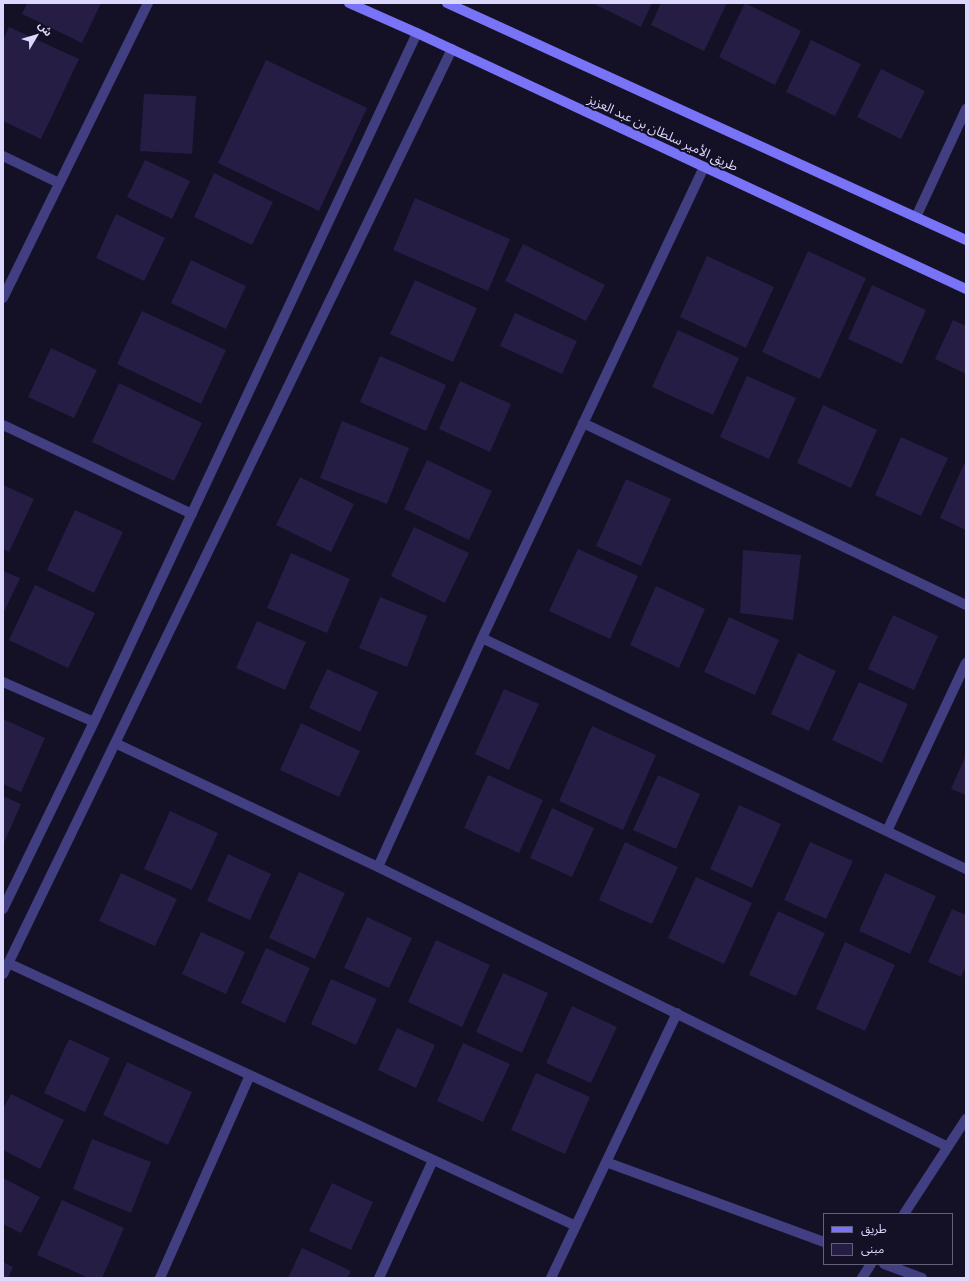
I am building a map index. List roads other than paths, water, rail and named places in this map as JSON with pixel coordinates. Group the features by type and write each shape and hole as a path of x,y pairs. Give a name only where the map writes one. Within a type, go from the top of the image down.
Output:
{"main road":[{"name":"طريق الأمير سلطان بن عبد العزيز","path":"349,3 452,49 966,289"},
{"path":"447,3 457,5 966,240"}],"street":[{"path":"3,298 148,3"},
{"path":"3,910 94,722 417,33"},
{"path":"3,974 452,49"},
{"path":"916,217 966,108"},
{"path":"3,156 59,183"},
{"path":"378,867 482,638 704,167"},
{"path":"584,423 966,605"},
{"path":"3,425 192,514"},
{"path":"482,638 966,869"},
{"path":"887,831 966,664"},
{"path":"3,682 94,722"},
{"path":"115,743 378,867 948,1147"},
{"path":"8,963 576,1226"},
{"path":"551,1278 677,1013"},
{"path":"160,1278 250,1075"},
{"path":"905,1213 966,1119"},
{"path":"379,1278 433,1160"},
{"path":"606,1162 823,1242"},
{"path":"862,1278 870,1265"},
{"path":"887,1265 922,1278"}]}
